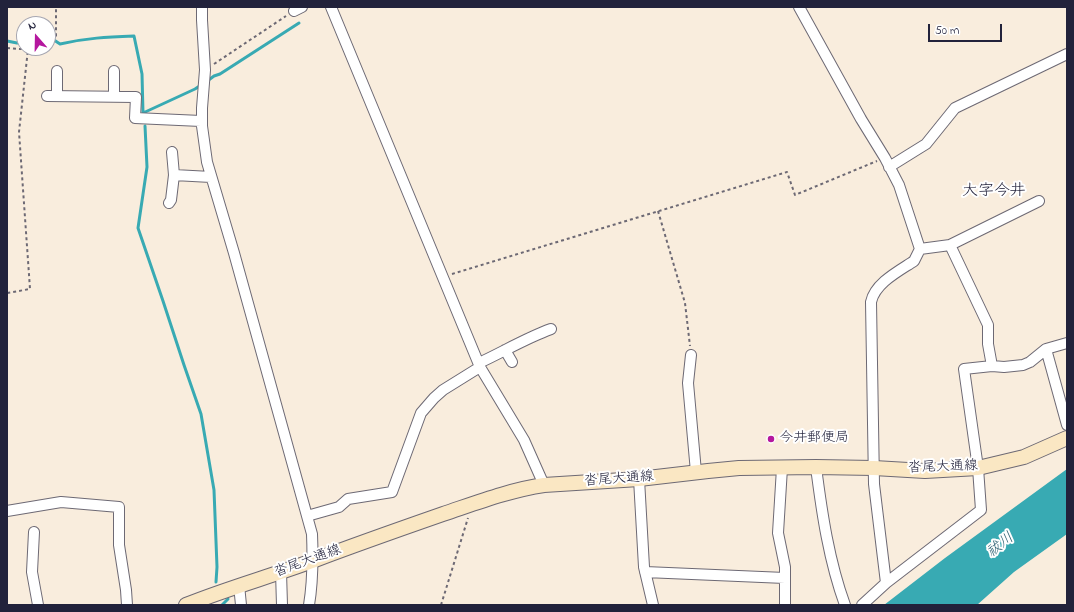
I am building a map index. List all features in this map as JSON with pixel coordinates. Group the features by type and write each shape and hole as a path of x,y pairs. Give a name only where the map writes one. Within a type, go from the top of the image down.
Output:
{"main road":[{"name":"沓尾大通線","path":"186,605 211,594 313,561 362,542 470,505 532,486 544,484 639,479 739,468 816,467 925,471 978,468 1024,457 1067,438"}],"street":[{"path":"202,7 205,70 202,108 204,147 211,177 234,253 312,534 312,590 309,605"},
{"path":"331,7 479,365 524,440 544,484"},
{"path":"799,7 899,185 920,249 914,261 881,284 872,296 871,302 874,484 886,582"},
{"path":"887,162 926,144 955,108 1067,54"},
{"path":"57,71 52,96 136,97 135,118 202,121"},
{"path":"114,71 114,96"},
{"path":"169,203 171,200 174,175 172,152"},
{"path":"174,175 211,177"},
{"path":"920,249 950,244 1039,201"},
{"path":"950,244 988,325 988,344 992,366"},
{"path":"307,516 339,507 348,499 392,492 421,413 434,398 479,365 534,335 551,329"},
{"path":"862,605 886,582 981,510 978,468 964,369 1023,365 1030,362 1046,349 1067,343"},
{"path":"1046,349 1067,425"},
{"path":"505,350 512,362"},
{"path":"691,355 688,383 696,472"},
{"path":"816,467 821,508 838,584 845,605"},
{"path":"782,468 778,533 785,567 785,605"},
{"path":"639,479 644,567 653,605"},
{"path":"7,511 61,502 119,507 118,545 126,590 127,605"},
{"path":"34,532 32,572 38,605"},
{"path":"281,572 282,605"},
{"path":"645,572 785,578"},
{"path":"239,585 241,605"}],"path":[{"path":"205,70 298,9"},
{"path":"7,293 30,289 19,132 27,56"},
{"path":"443,277 787,172 795,195 887,162"},
{"path":"658,212 685,303 691,355"},
{"path":"441,605 468,518"}],"water":[{"name":"祓川","path":"1067,469 1067,534 1014,572 977,605 884,605 945,558"}],"waterway":[{"path":"206,82 299,23"},
{"path":"56,41 60,44 97,38 134,36 142,74 143,113 201,85"},
{"path":"7,41 16,43"},
{"path":"145,126 147,167 138,228 201,414 214,490 217,567 216,582"},
{"path":"222,605 228,599"}],"place":[{"name":"今井郵便局","path":"771,439"}],"district":[{"name":"大字今井","path":"994,192"}]}
